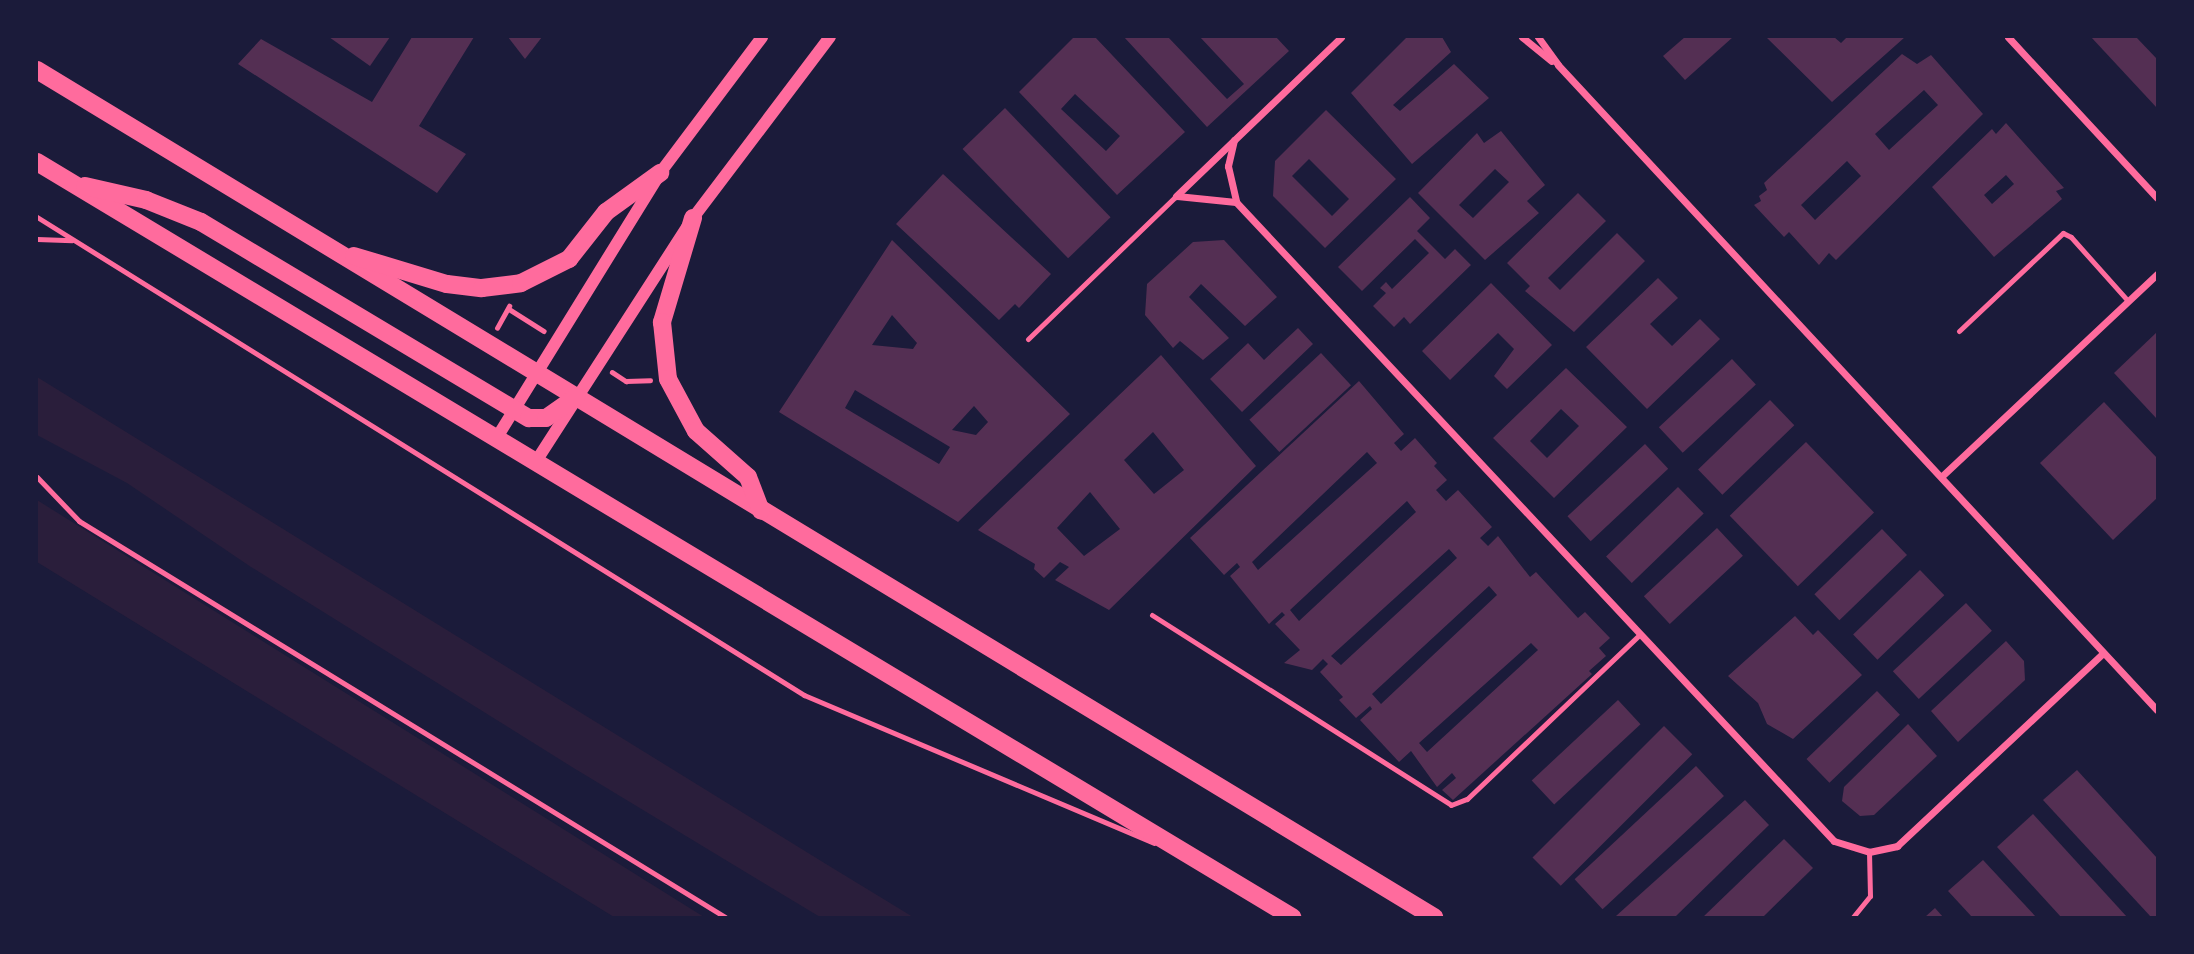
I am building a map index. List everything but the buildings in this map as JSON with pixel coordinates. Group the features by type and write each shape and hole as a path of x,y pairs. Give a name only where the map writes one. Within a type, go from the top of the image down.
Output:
{"main road":[{"path":"37,70 1434,917"},
{"path":"37,162 1292,917"},
{"path":"343,256 371,260 447,284 482,288 521,283 569,259 623,196 660,173"},
{"path":"75,184 146,200 201,222 529,418 545,418 576,397"},
{"path":"693,218 662,322 668,379 696,431 748,477 761,511"}],"street":[{"path":"496,439 660,173 762,37"},
{"path":"536,463 597,363 693,218 830,37"},
{"path":"1176,196 1341,37"},
{"path":"1522,37 1558,65"},
{"path":"1538,37 1558,65 2157,710"},
{"path":"2008,37 2157,198"},
{"path":"1234,140 1228,166 1236,202 1826,835 1844,847 1869,852 1897,846 2103,653"},
{"path":"1176,196 1196,195 1236,202"},
{"path":"1942,476 2157,274"}],"lane":[{"path":"1028,339 1176,196"},
{"path":"37,217 804,695 1202,863"},
{"path":"1959,331 2063,233 2071,237 2128,301"},
{"path":"37,239 74,240"},
{"path":"37,477 79,521 725,917"},
{"path":"1152,615 1451,805 1467,799 1640,634"},
{"path":"1853,917 1871,888 1869,852"}],"path":[{"path":"509,309 556,338"},
{"path":"597,363 626,381 668,379"}],"shaded area":[{"path":"37,377 913,917 820,917 572,767 251,567 127,483 37,435"},
{"path":"37,500 704,917 614,917 37,562"}]}
